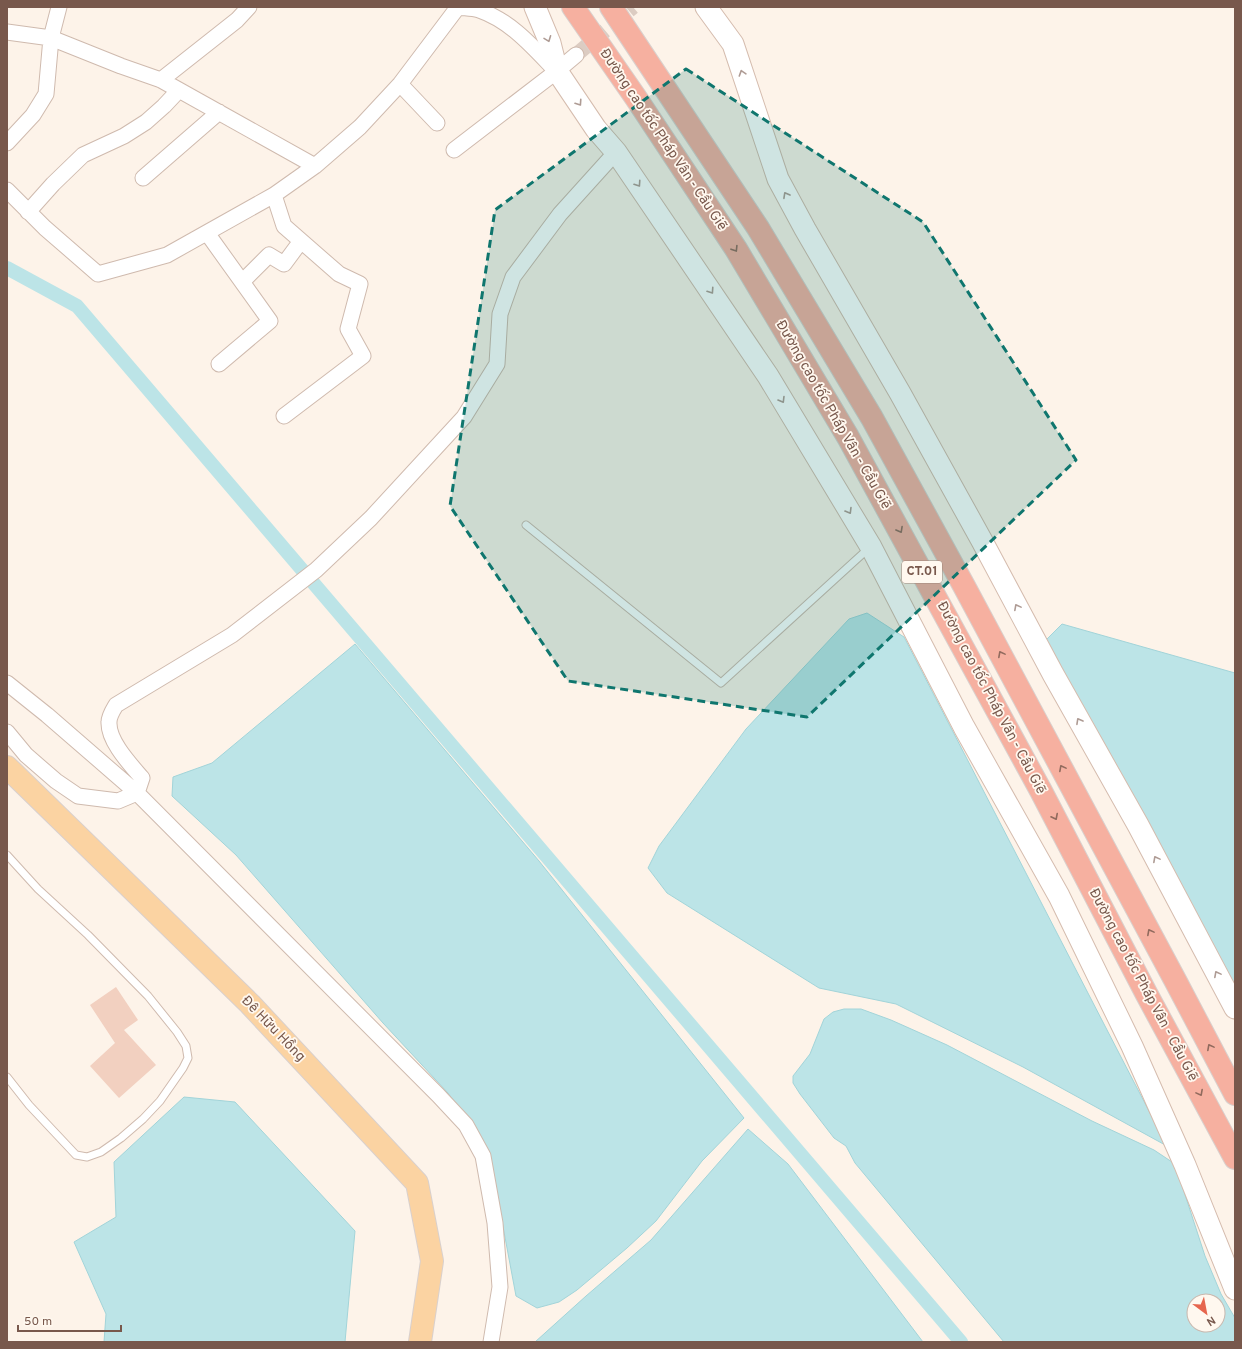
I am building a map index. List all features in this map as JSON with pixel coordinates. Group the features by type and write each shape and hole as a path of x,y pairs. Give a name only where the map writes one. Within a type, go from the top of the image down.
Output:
{"highway":[{"name":"Đường cao tốc Pháp Vân - Cầu Giẽ","path":"573,7 636,98 736,249 848,437 1041,791 1146,993 1235,1158"},
{"name":"Đường cao tốc Pháp Vân - Cầu Giẽ","path":"611,7 758,228 872,418 1001,653 1235,1094"}],"main road":[{"name":"Đê Hữu Hồng","path":"7,767 250,1004 418,1183 432,1261 420,1342"}],"street":[{"path":"7,143 32,115 46,94 51,38 59,7"},
{"path":"161,80 237,20 249,7"},
{"path":"7,190 45,228 98,274 167,255 274,195 315,166 360,127 400,84 458,7 478,10 500,19 515,30 557,71 596,129 616,152 768,376 871,547 964,727 1058,896 1132,1046 1176,1144 1235,1288"},
{"path":"534,7 550,43 557,71"},
{"path":"706,7 733,44 778,179 804,229 900,393 975,528 1053,674 1138,825 1235,1008"},
{"path":"7,32 51,38 161,80 315,166"},
{"path":"454,150 576,55"},
{"path":"400,84 437,124"},
{"path":"28,212 53,184 83,155 124,136 146,122 179,90"},
{"path":"143,178 219,112"},
{"path":"137,793 142,778 123,754 110,733 109,720 116,704 232,635 316,570 371,518 464,417 497,364 500,314 513,277 560,214 616,152"},
{"path":"274,195 284,226 339,274 360,284 348,329 363,356 284,416"},
{"path":"207,233 270,321 219,364"},
{"path":"242,282 269,255 284,264 301,241"},
{"path":"7,683 137,793 438,1095 466,1125 483,1156 495,1223 500,1287 491,1342"},
{"path":"7,732 26,755 56,781 78,796 118,800 137,793"}],"lane":[{"path":"526,525 721,683 871,547"},
{"path":"7,855 38,888 88,935 148,996 177,1032 186,1046 188,1058 160,1101 143,1119 122,1138 101,1152 87,1157 76,1155 29,1105 7,1077"}],"highlighted area":[{"path":"686,69 923,222 1076,460 807,717 568,681 450,506 495,210"}],"water":[{"path":"867,613 904,637 1167,1146 1023,1067 896,1004 819,988 667,893 648,868 659,846 746,729 849,619"},
{"path":"1062,624 1235,673 1235,996 1045,641"},
{"path":"355,644 539,861 744,1118 702,1161 656,1221 627,1248 577,1290 559,1302 537,1308 516,1296 489,1159 475,1131 448,1093 383,1023 236,855 172,796 173,777 212,763"},
{"path":"844,1009 861,1009 891,1020 947,1045 1092,1121 1154,1150 1175,1164 1205,1256 1221,1293 1186,1293 1186,1333 1226,1333 1226,1303 1235,1318 1235,1342 1004,1342 855,1163 846,1146 834,1138 793,1083 793,1076 810,1054 824,1019 833,1012"},
{"path":"184,1097 235,1102 355,1231 345,1342 104,1342 106,1314 74,1242 116,1217 114,1162"},
{"path":"748,1129 788,1164 923,1342 535,1342 651,1240"}],"building":[{"path":"116,987 138,1020 124,1030 156,1065 119,1098 90,1066 115,1043 90,1005"}],"waterway":[{"path":"7,268 77,306 961,1342"}],"tunnel":[{"path":"576,55 633,7"}]}
